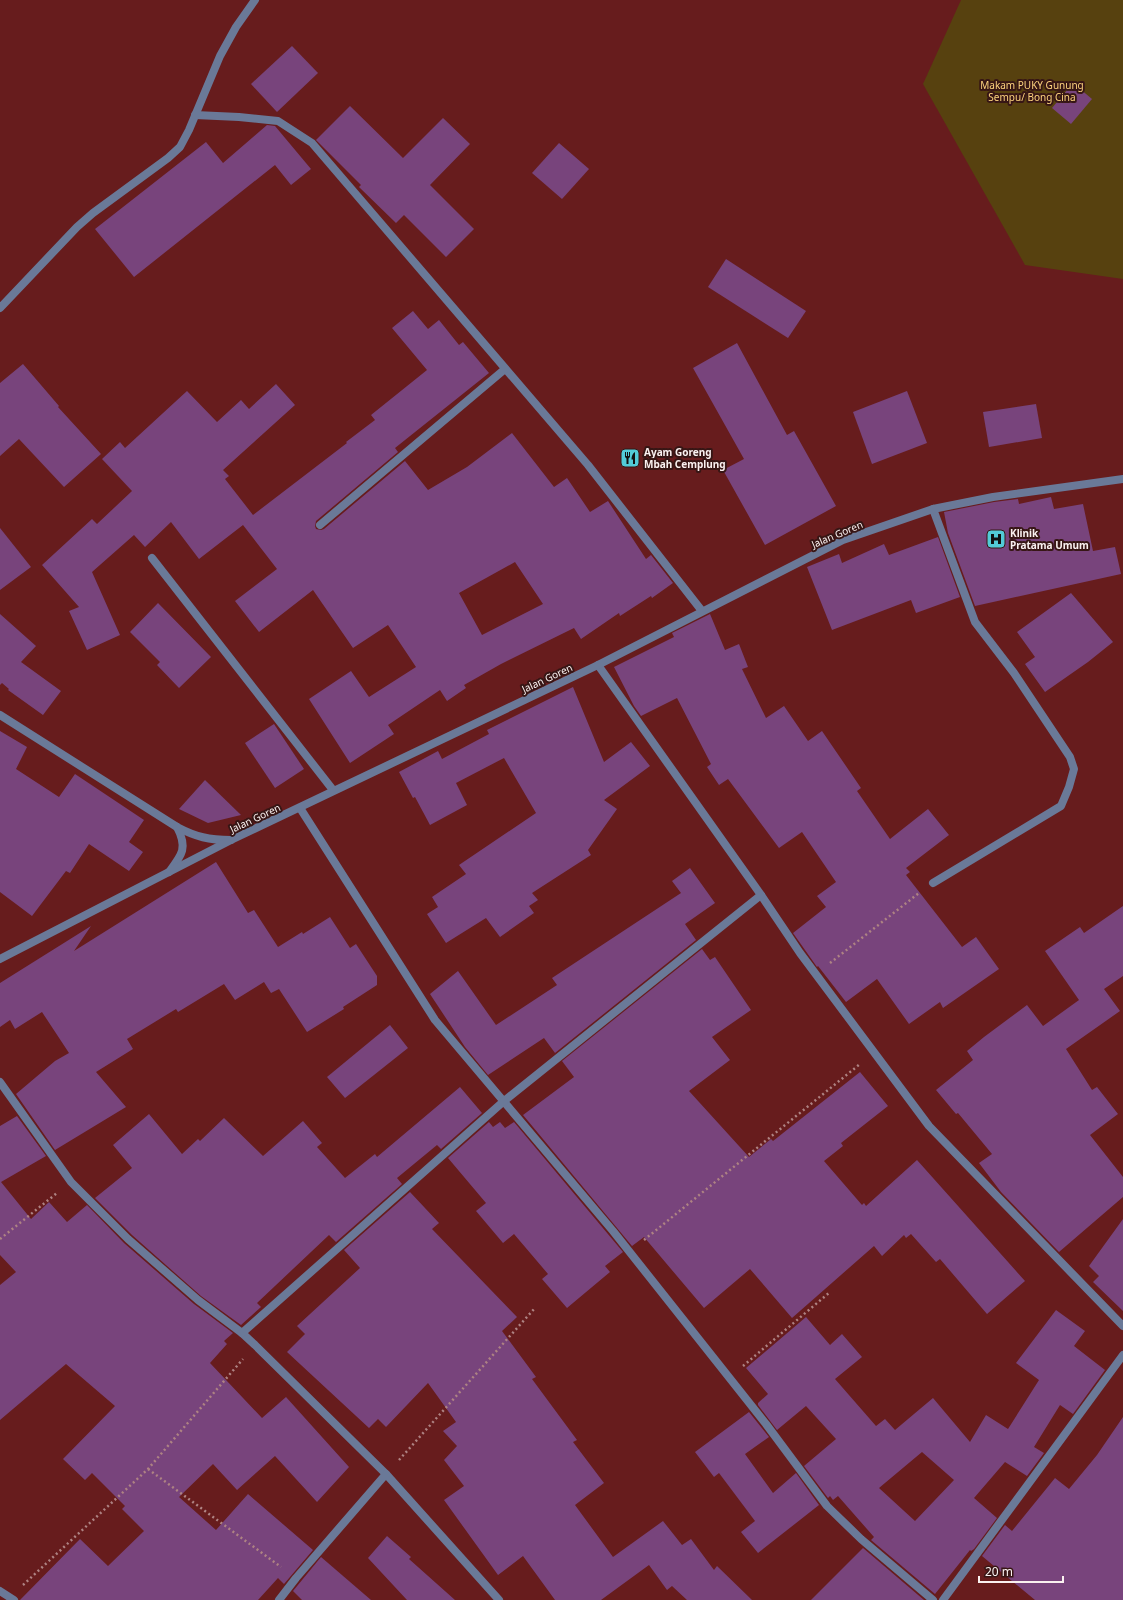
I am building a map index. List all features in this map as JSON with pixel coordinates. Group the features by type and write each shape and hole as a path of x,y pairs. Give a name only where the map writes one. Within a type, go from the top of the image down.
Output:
{"street":[{"path":"0,308 77,227 93,213 168,158 180,147 220,56 236,27 255,0"},
{"path":"195,115 278,121 312,143 588,465 702,611"},
{"path":"320,525 505,369"},
{"name":"Jalan Goren","path":"0,959 231,840 300,808 333,790 598,665 843,540 934,509 992,497 1123,479"},
{"path":"933,883 1061,806 1069,787 1074,769 1070,757 1026,691 975,622 934,509"},
{"path":"152,558 333,790"},
{"path":"598,665 761,894 815,974 929,1126 1123,1326"},
{"path":"0,715 177,827 191,834 204,838 231,840"},
{"path":"300,808 435,1020 630,1252 827,1506 861,1539 933,1600"},
{"path":"169,872 178,861 183,850 183,838 177,827"},
{"path":"242,1333 504,1101 761,894"},
{"path":"0,1082 71,1182 128,1239 198,1300 242,1333 255,1345 386,1474 499,1600"},
{"path":"943,1600 1123,1355"},
{"path":"279,1600 296,1578 386,1474"},
{"path":"0,1591 12,1598"}],"path":[{"path":"815,974 933,883"},
{"path":"630,1252 874,1053"},
{"path":"0,1239 71,1182"},
{"path":"729,1378 830,1292"},
{"path":"386,1474 535,1308"},
{"path":"12,1598 148,1469 255,1345"},
{"path":"148,1469 296,1578"}],"green space":[{"name":"Makam PUKY Gunung Sempu/ Bong Cina","path":"961,0 1123,0 1123,279 1025,265 923,84"}],"building":[{"path":"292,46 318,73 277,112 251,84"},
{"path":"1073,83 1092,99 1071,124 1052,108"},
{"path":"350,106 403,158 443,118 470,144 430,185 474,229 446,257 404,215 396,223 359,187 361,185 316,140"},
{"path":"267,125 275,126 311,169 291,185 275,165 134,277 95,229 206,142 223,163"},
{"path":"559,143 589,169 562,199 532,173"},
{"path":"726,259 806,311 788,338 708,287"},
{"path":"413,311 428,329 439,320 459,345 463,342 489,373 395,448 398,452 316,521 316,529 324,529 405,461 428,490 467,467 512,433 554,487 567,478 590,512 608,501 646,559 651,555 673,583 652,598 651,596 620,616 619,613 581,639 574,628 501,664 464,685 466,688 447,701 440,690 388,725 394,734 350,763 309,699 351,671 369,697 416,667 388,625 353,648 313,590 259,632 235,601 277,569 243,525 199,559 171,522 145,547 134,535 92,572 120,635 87,650 69,611 79,607 42,565 92,519 97,524 132,491 102,459 120,442 125,448 187,391 217,422 241,400 249,409 276,384 295,405 223,470 229,476 225,479 253,515 375,420 371,415 427,370 392,328","holes":["515,562 543,604 482,635 459,593"]},
{"path":"737,343 787,435 794,431 836,506 765,545 723,470 744,459 693,368"},
{"path":"23,364 59,406 58,407 101,454 64,487 19,439 0,456 0,383"},
{"path":"907,391 927,443 872,464 853,412"},
{"path":"1036,404 1042,438 989,447 983,412"},
{"path":"1051,497 1054,509 1083,504 1093,551 1115,547 1121,574 975,606 948,533 944,512 994,502 1018,499 1019,504"},
{"path":"0,528 31,567 0,590"},
{"path":"938,537 960,597 916,613 911,600 832,630 807,567 839,554 842,563 884,544 889,555"},
{"path":"1071,593 1113,642 1088,662 1045,692 1025,664 1035,657 1017,632"},
{"path":"158,603 211,657 179,688 157,665 160,662 130,632"},
{"path":"0,614 36,646 21,662 61,691 43,715 8,690 9,689 2,683 0,685"},
{"path":"710,614 725,650 739,644 748,667 742,669 766,718 784,706 808,741 822,731 861,788 857,791 890,839 928,809 949,835 906,868 910,872 906,875 962,947 976,937 999,969 943,1008 940,1002 909,1024 877,979 846,1002 818,966 817,967 793,933 826,907 817,896 836,882 802,832 779,848 728,779 719,785 707,767 711,764 677,698 641,716 634,706 614,667 674,637 672,633"},
{"path":"573,687 604,762 631,742 650,766 604,800 617,809 588,850 591,855 532,893 538,900 529,906 534,913 500,937 486,918 446,943 427,914 438,907 432,897 466,874 459,865 536,813 504,758 456,783 467,805 430,825 399,772 438,751 442,759 489,734 487,730"},
{"path":"274,724 304,769 275,788 245,743"},
{"path":"0,731 27,747 16,769 59,797 75,774 144,820 129,842 143,852 129,871 89,844 70,873 66,871 32,916 0,892"},
{"path":"205,780 241,815 208,823 179,809"},
{"path":"216,862 248,913 254,910 278,947 302,932 303,934 330,917 350,948 356,944 377,976 377,985 343,1007 344,1009 307,1032 279,989 271,993 264,982 235,1000 224,984 178,1012 176,1009 127,1039 133,1049 96,1072 126,1107 55,1150 16,1094 55,1061 69,1053 42,1012 15,1029 10,1020 0,1027 0,983 91,926 74,951"},
{"path":"690,868 715,903 685,924 696,940 555,1053 544,1038 488,1075 465,1047 430,994 458,971 496,1025 557,985 552,978 681,893 672,881"},
{"path":"1123,906 1123,976 1104,989 1120,1011 1066,1049 1092,1090 1097,1087 1118,1114 1090,1135 1123,1177 1123,1197 1059,1252 1001,1192 979,1163 992,1154 958,1113 956,1114 936,1090 973,1060 967,1051 1027,1005 1043,1026 1079,1000 1045,951 1080,927 1084,933"},
{"path":"702,949 710,960 715,957 751,1010 712,1037 730,1060 689,1091 749,1157 771,1139 773,1141 860,1072 888,1106 841,1143 843,1146 824,1161 862,1205 864,1203 866,1206 917,1160 1025,1281 987,1314 940,1259 936,1262 911,1234 906,1238 904,1235 882,1256 874,1246 792,1318 750,1269 704,1308 644,1237 632,1246 523,1115 574,1077 562,1061"},
{"path":"390,1025 408,1048 345,1098 327,1077"},
{"path":"460,1087 482,1113 441,1149 437,1145 397,1178 402,1184 336,1242 329,1235 257,1303 261,1307 241,1325 201,1296 132,1235 95,1198 132,1168 113,1145 149,1114 182,1154 198,1139 200,1141 224,1118 263,1156 303,1121 322,1143 317,1147 345,1178 375,1154 377,1157"},
{"path":"17,1116 46,1156 1,1182 31,1219 49,1202 67,1222 87,1205 124,1243 194,1304 233,1333 224,1341 227,1344 210,1363 262,1418 286,1397 349,1467 317,1502 275,1456 237,1490 213,1464 179,1497 216,1530 248,1494 313,1550 284,1584 278,1578 258,1600 20,1600 80,1539 108,1566 144,1531 122,1509 125,1506 92,1473 85,1480 63,1459 115,1406 66,1364 0,1420 0,1285 16,1272 0,1255 0,1126"},
{"path":"489,1122 493,1127 500,1122 505,1128 514,1122 623,1252 605,1266 610,1272 567,1308 542,1279 548,1274 514,1234 503,1243 476,1211 486,1203 448,1158"},
{"path":"410,1192 439,1223 432,1229 517,1317 502,1331 536,1377 532,1379 577,1440 573,1442 604,1483 575,1505 613,1557 663,1521 682,1545 691,1539 714,1570 717,1566 752,1600 687,1600 672,1586 667,1590 649,1565 601,1600 555,1600 523,1556 498,1575 444,1500 464,1486 444,1460 457,1446 443,1431 456,1422 428,1383 386,1427 378,1419 369,1428 287,1352 305,1334 297,1326 360,1268 344,1250"},
{"path":"1123,1219 1123,1311 1093,1282 1099,1276 1089,1266"},
{"path":"1056,1310 1085,1331 1074,1346 1105,1370 1073,1414 1060,1405 1034,1447 1044,1453 1027,1476 1005,1462 974,1498 997,1518 974,1549 971,1551 970,1550 935,1594 871,1540 874,1537 838,1496 833,1500 830,1496 828,1498 804,1466 836,1439 806,1406 777,1430 758,1405 758,1403 768,1394 746,1368 806,1317 830,1345 842,1334 862,1357 835,1379 876,1426 885,1419 895,1430 933,1398 970,1442 986,1415 1008,1429 1039,1380 1016,1363","holes":["922,1452 954,1480 915,1521 879,1488"]},
{"path":"749,1412 769,1437 745,1454 773,1493 796,1473 819,1505 758,1553 741,1532 755,1521 719,1473 714,1477 695,1452"},
{"path":"1123,1417 1123,1600 1035,1600 982,1556 1005,1525 1012,1531 1055,1478 1069,1489 1097,1455"},
{"path":"387,1536 411,1557 409,1559 455,1600 407,1600 368,1558"},
{"path":"863,1548 924,1600 811,1600"},
{"path":"321,1557 371,1600 302,1600 293,1591"}],"place":[{"name":"Ayam Goreng Mbah Cemplung","path":"630,458"},
{"name":"Klinik Pratama Umum","path":"996,539"}]}
